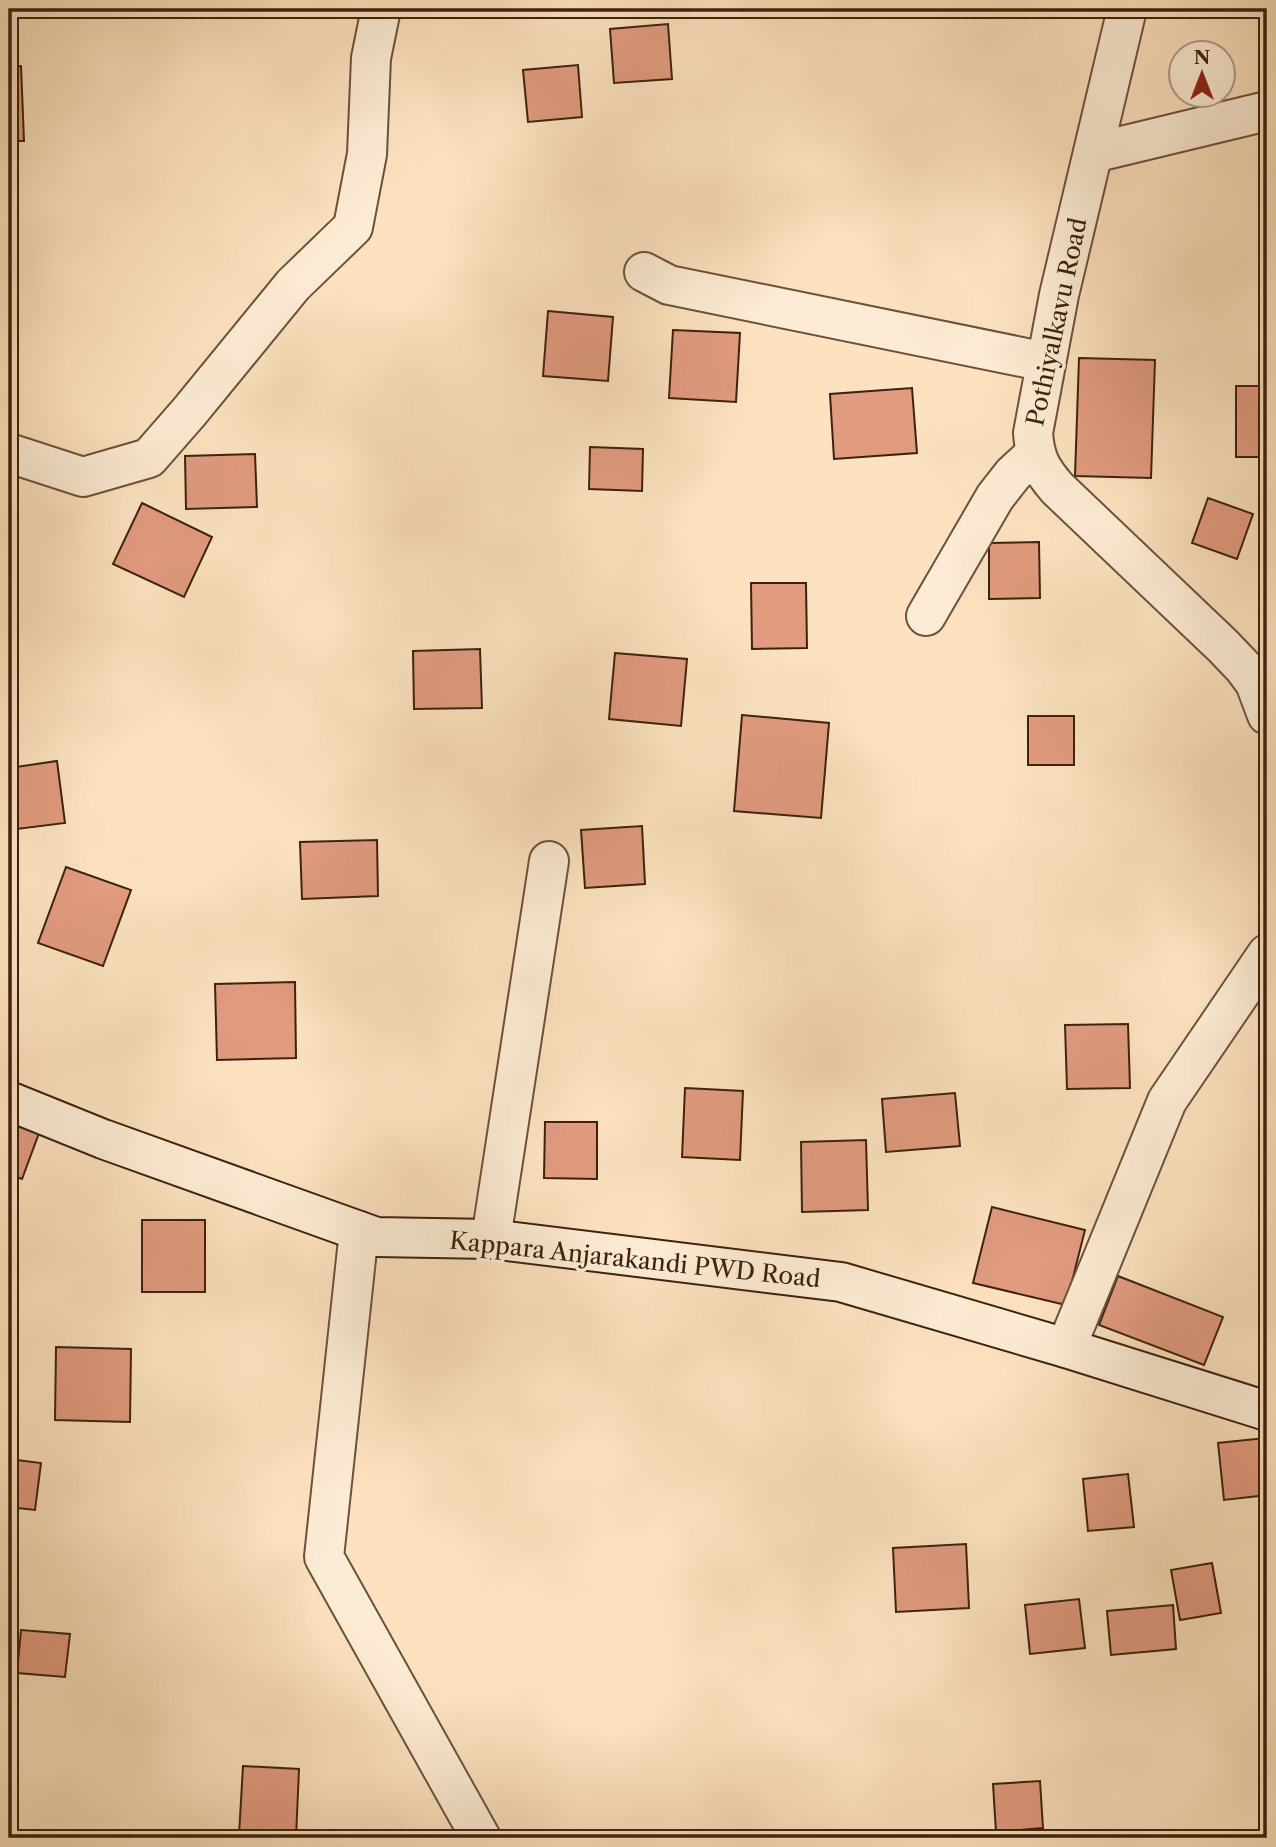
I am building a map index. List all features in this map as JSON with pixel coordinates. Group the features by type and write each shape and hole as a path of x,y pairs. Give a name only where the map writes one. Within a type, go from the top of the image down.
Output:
{"street":[{"path":"9,453 83,477 149,458 293,285 353,228 367,154 371,58 381,9"},
{"name":"Pothiyalkavu Road","path":"1127,9 1059,295 1033,433 1035,454 1043,472 1057,488 1244,668 1255,683 1267,715"},
{"path":"1093,153 1267,111"},
{"path":"644,272 669,285 1046,362"},
{"path":"926,616 995,497 1013,474 1035,454"},
{"path":"491,1239 549,861"},
{"path":"1066,1348 1167,1101 1267,954"},
{"name":"Kappara Anjarakandi PWD Road","path":"9,1101 103,1139 376,1237 491,1239 841,1282 1267,1411"},
{"path":"359,1231 324,1557 481,1838"}],"building":[{"path":"418,9 453,9 453,13 419,17"},
{"path":"1161,9 1218,9 1218,17 1161,18"},
{"path":"668,24 672,79 614,83 610,29"},
{"path":"578,65 582,117 528,122 523,70"},
{"path":"21,66 24,141 9,141 9,67"},
{"path":"548,311 613,317 608,381 543,376"},
{"path":"673,330 740,333 736,402 669,398"},
{"path":"1079,358 1155,360 1151,478 1075,476"},
{"path":"1236,386 1267,386 1267,457 1236,457"},
{"path":"912,388 917,453 834,459 830,394"},
{"path":"590,447 643,449 642,491 589,489"},
{"path":"255,454 257,507 186,509 185,456"},
{"path":"1208,498 1253,514 1237,559 1192,543"},
{"path":"142,503 212,537 184,597 113,564"},
{"path":"1039,542 1040,598 989,599 989,543"},
{"path":"751,583 806,583 807,648 752,649"},
{"path":"480,649 482,708 414,709 413,651"},
{"path":"615,653 687,659 681,726 609,719"},
{"path":"742,715 829,723 821,818 734,811"},
{"path":"1028,716 1074,716 1074,765 1028,765"},
{"path":"57,761 65,823 17,829 9,768"},
{"path":"642,826 645,884 585,888 581,830"},
{"path":"377,840 378,896 302,899 300,842"},
{"path":"66,867 131,890 103,966 38,943"},
{"path":"295,982 296,1058 217,1060 215,984"},
{"path":"1128,1024 1130,1088 1067,1089 1065,1025"},
{"path":"685,1088 743,1091 740,1160 682,1157"},
{"path":"955,1093 960,1146 886,1152 882,1099"},
{"path":"9,1122 39,1133 22,1179 9,1174"},
{"path":"545,1122 597,1122 597,1179 544,1178"},
{"path":"866,1140 868,1210 802,1212 801,1142"},
{"path":"992,1207 1085,1230 1066,1305 973,1283"},
{"path":"142,1220 205,1220 205,1292 142,1292"},
{"path":"1118,1276 1223,1317 1204,1365 1099,1325"},
{"path":"11,1309 15,1395 9,1395"},
{"path":"56,1347 131,1349 130,1422 55,1420"},
{"path":"1265,1438 1267,1495 1224,1500 1218,1443"},
{"path":"9,1459 41,1463 35,1510 9,1507"},
{"path":"1128,1474 1134,1527 1088,1531 1083,1479"},
{"path":"966,1544 969,1608 896,1612 893,1548"},
{"path":"1212,1563 1221,1613 1180,1620 1171,1570"},
{"path":"1079,1599 1085,1648 1030,1654 1025,1605"},
{"path":"1173,1605 1176,1649 1111,1655 1107,1611"},
{"path":"21,1630 70,1634 65,1677 17,1673"},
{"path":"243,1766 299,1769 296,1838 239,1835"},
{"path":"1040,1781 1043,1828 996,1832 993,1784"}]}
